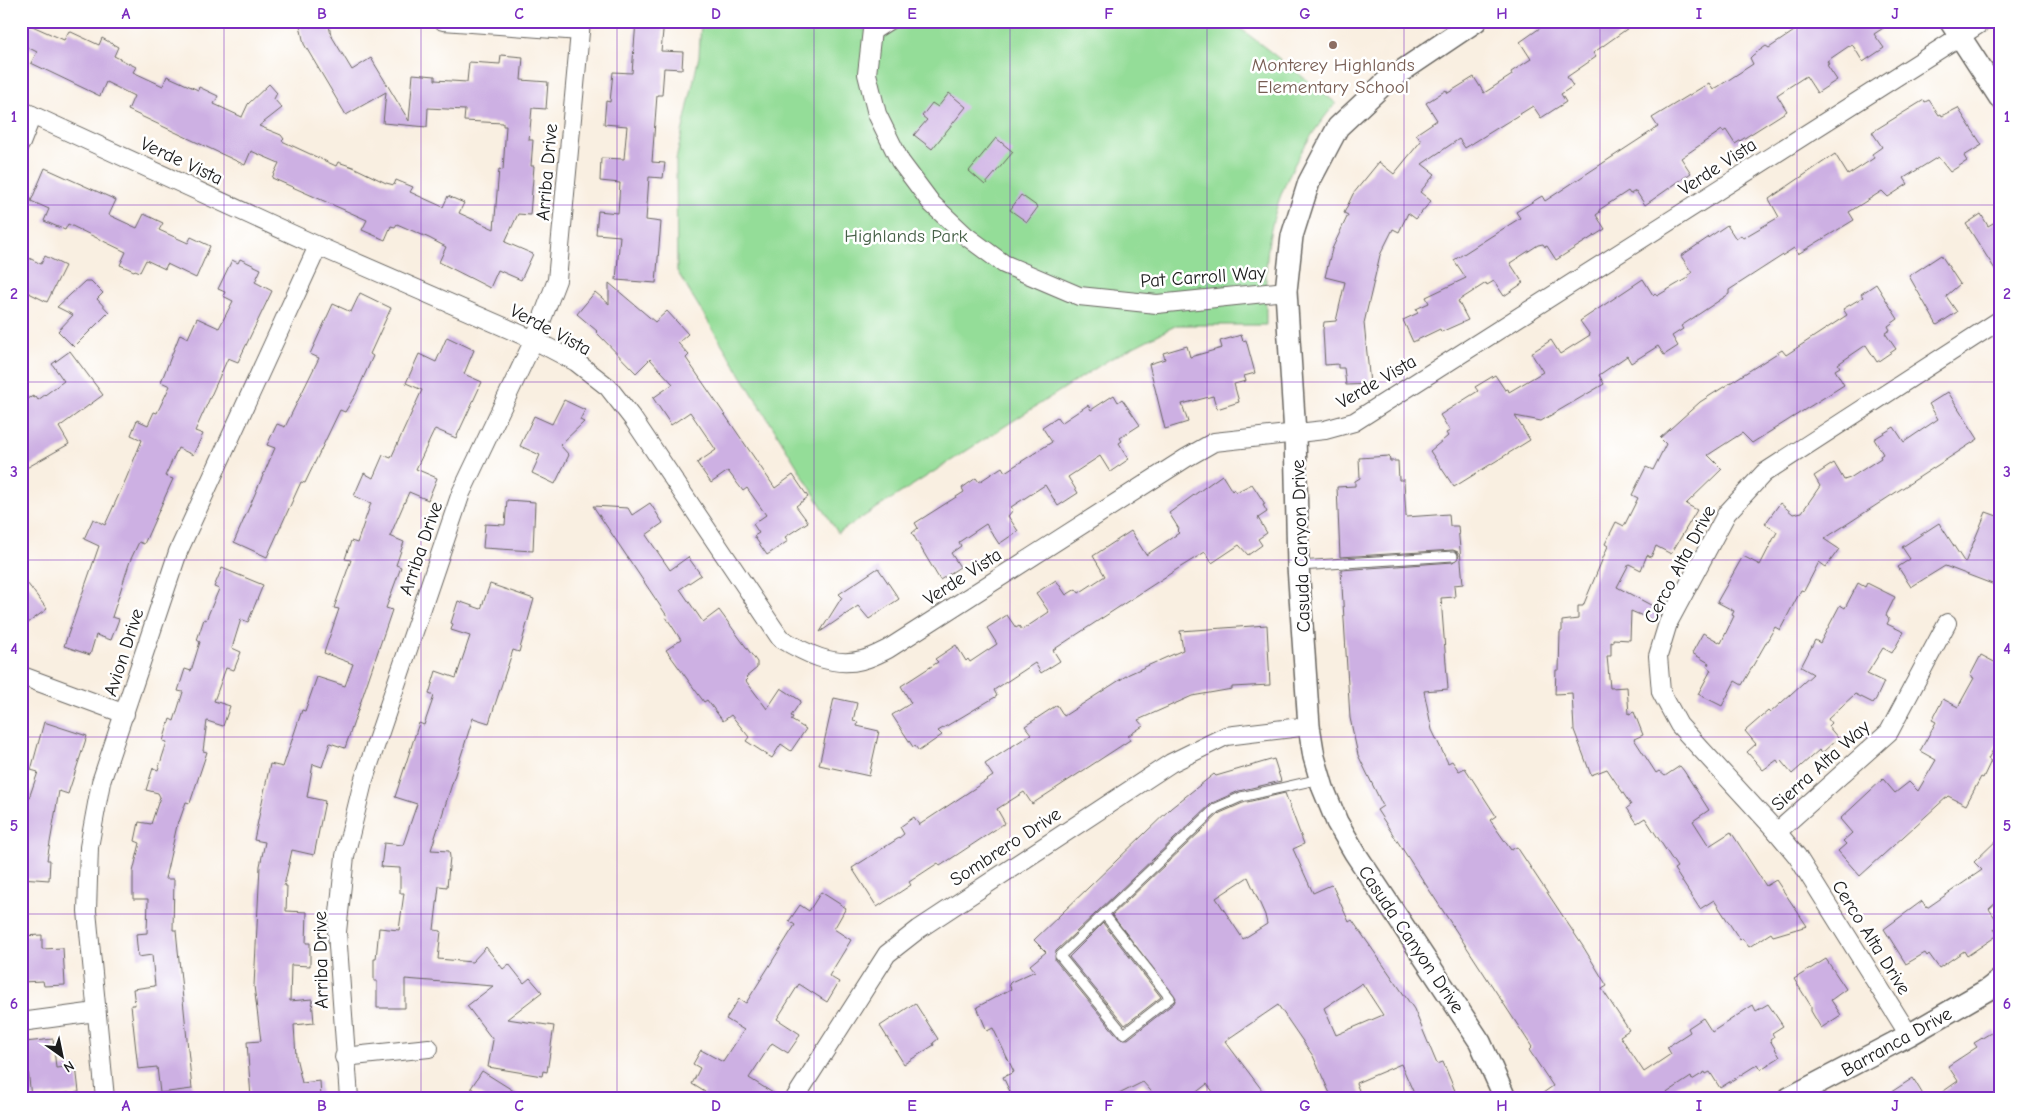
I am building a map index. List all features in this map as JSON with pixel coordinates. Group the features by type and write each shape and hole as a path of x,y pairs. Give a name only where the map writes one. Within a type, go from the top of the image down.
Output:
{"street":[{"path":"443,21 581,26"},
{"name":"Casuda Canyon Drive","path":"1476,21 1387,81 1338,127 1310,182 1292,236 1286,292 1295,434 1298,566 1309,726 1314,757 1320,779 1342,830 1480,1042 1505,1098"},
{"name":"Verde Vista","path":"27,112 318,246 534,340 576,362 608,387 633,419 780,638 806,654 831,661 862,661 888,649 1186,458 1214,442 1295,434 1354,422 1955,29 1984,21"},
{"name":"Arriba Drive","path":"349,1098 344,1057 337,932 345,856 363,782 461,493 534,340 557,280 581,26"},
{"name":"Pat Carroll Way","path":"872,29 867,74 877,114 900,161 932,204 966,236 1004,264 1079,296 1157,304 1286,292"},
{"path":"1955,29 2000,98"},
{"path":"21,143 27,112"},
{"name":"Avion Drive","path":"105,1098 87,911 89,847 101,782 178,552 318,246"},
{"name":"Cerco Alta Drive","path":"1909,1035 1797,856 1679,725 1661,692 1658,656 1668,623 1728,513 1764,473 2000,320"},
{"name":"Sierra Alta Way","path":"1777,832 1890,732 1947,623"},
{"path":"25,676 125,714"},
{"name":"Sombrero Drive","path":"795,1098 887,954 919,928 1171,763 1226,736 1309,726"},
{"name":"Barranca Drive","path":"1789,1098 1909,1035 1987,990 2000,980"},
{"path":"21,1022 96,1012"},
{"path":"344,1057 429,1048"}],"lane":[{"path":"872,29 896,21"},
{"path":"1298,566 1453,556"},
{"path":"1104,914 1170,998 1124,1034 1060,956 1104,914 1216,808 1241,797 1320,779"}],"green space":[{"name":"Highlands Park","path":"701,21 1231,21 1336,103 1315,130 1297,160 1276,208 1269,237 1266,275 1266,325 1177,325 1110,359 838,533 677,271 676,160 699,56"}],"building":[{"path":"21,21 64,40 69,31 99,45 102,38 118,47 114,56 136,67 133,72 163,86 167,76 198,90 199,87 218,96 214,104 242,117 248,104 269,84 277,93 274,99 282,108 259,126 281,135 284,139 282,141 336,166 338,162 394,185 396,180 413,187 410,192 443,207 448,196 464,203 459,213 494,229 499,169 503,170 506,126 503,126 503,123 464,121 465,110 428,108 427,127 383,123 386,92 346,115 304,44 299,21 328,21 331,35 352,70 371,58 409,121 413,74 435,76 435,80 467,82 469,62 500,64 501,55 523,57 521,80 548,82 546,109 532,108 529,140 533,140 531,166 534,166 530,215 518,214 505,242 533,254 521,280 498,270 490,288 439,262 446,247 429,238 397,224 395,227 391,226 385,240 362,230 367,220 272,178 279,163 251,151 245,165 128,110 134,96 106,82 100,96 31,63 37,52 21,44"},
{"path":"636,21 664,21 661,51 683,52 682,69 664,68 662,95 657,95 652,162 665,163 663,178 649,177 646,220 661,222 656,283 616,280 620,236 596,234 598,211 618,213 620,183 600,181 601,158 624,159 627,126 604,124 606,101 610,102 613,72 632,73"},
{"path":"1550,21 1571,21 1576,28 1586,21 1638,21 1593,53 1596,57 1567,77 1573,86 1561,94 1566,102 1541,118 1533,106 1465,148 1459,139 1422,164 1435,174 1420,192 1431,201 1416,219 1408,213 1399,232 1393,229 1380,255 1364,323 1370,384 1346,385 1344,368 1338,368 1338,364 1325,365 1323,330 1324,322 1336,321 1345,282 1325,277 1332,249 1348,215 1344,213 1353,194 1379,162 1394,174 1421,141 1416,134 1437,120 1426,103 1446,90 1448,93 1474,77 1484,93 1512,75 1511,72 1531,59 1520,42"},
{"path":"1809,21 1894,21 1874,34 1884,48 1863,62 1852,44 1827,61 1829,64 1827,65 1837,80 1817,93 1806,76 1777,95 1787,111 1735,144 1726,130 1723,132 1722,130 1681,158 1691,173 1645,205 1636,191 1630,194 1628,191 1599,210 1600,212 1596,215 1605,229 1556,260 1547,246 1545,247 1543,244 1538,245 1510,263 1523,283 1504,296 1494,281 1487,285 1486,283 1458,301 1468,320 1441,332 1440,329 1413,342 1403,320 1418,313 1416,309 1429,303 1426,297 1466,278 1454,260 1520,218 1516,212 1542,196 1545,201 1658,127 1652,118 1709,83 1713,90 1753,64 1750,58 1753,55 1766,46 1769,48"},
{"path":"949,93 966,107 932,149 914,135 927,120 922,116 932,103 938,107"},
{"path":"1924,100 1925,102 1929,100 1939,115 1941,114 1942,116 1958,108 1982,145 1964,156 1967,161 1950,172 1938,157 1904,178 1908,184 1888,197 1882,191 1849,212 1854,220 1798,254 1794,248 1729,290 1729,294 1681,326 1683,329 1672,336 1678,346 1664,355 1658,346 1631,363 1627,356 1599,375 1604,384 1541,421 1515,416 1530,440 1454,487 1430,451 1448,436 1446,433 1450,431 1440,415 1478,391 1475,387 1495,375 1505,390 1508,389 1509,392 1543,372 1531,353 1551,340 1560,354 1590,335 1580,321 1643,279 1653,295 1655,293 1657,296 1689,277 1688,275 1692,273 1681,256 1727,225 1736,239 1741,235 1743,238 1779,217 1769,199 1835,154 1848,175 1874,158 1872,154 1882,147 1872,132"},
{"path":"996,138 1013,152 985,185 969,171"},
{"path":"45,168 116,200 109,215 137,228 144,214 163,223 159,230 188,243 191,237 210,246 196,278 167,264 165,269 146,260 140,272 134,271 120,265 126,252 68,224 65,230 44,221 49,209 31,201"},
{"path":"1021,195 1038,207 1027,222 1010,210"},
{"path":"1981,214 1988,226 2000,219 2000,277 1966,224"},
{"path":"21,254 41,264 45,256 65,266 47,302 21,289"},
{"path":"1941,255 1960,284 1946,296 1957,312 1937,325 1909,276"},
{"path":"240,259 261,269 255,282 272,291 238,362 228,358 195,431 203,434 193,455 178,448 165,476 173,479 144,544 139,542 130,561 112,617 119,619 111,640 96,635 90,655 64,646 99,546 84,539 93,519 105,525 126,479 142,440 131,435 137,420 148,425 154,412 157,413 170,386 161,382 180,334 188,338 197,318 219,328 233,301 223,296 225,292 218,289 232,260 238,263"},
{"path":"85,281 91,281 103,293 97,299 109,312 74,347 58,331 73,315 57,307"},
{"path":"609,283 655,322 667,311 688,334 678,343 689,355 686,358 775,488 793,475 808,497 796,506 808,522 785,537 788,541 767,555 754,536 759,533 753,524 766,515 747,488 743,491 728,471 711,483 697,463 716,450 690,412 671,425 653,398 673,384 650,359 636,373 597,331 577,314 595,292 609,304"},
{"path":"1876,284 1898,319 1888,326 1890,330 1885,333 1896,349 1877,362 1866,345 1838,364 1840,367 1835,370 1844,385 1752,443 1742,433 1708,455 1722,469 1686,504 1697,510 1671,554 1656,546 1651,557 1647,555 1641,570 1629,564 1617,587 1662,611 1657,622 1631,611 1630,640 1613,639 1613,643 1611,642 1611,656 1607,656 1610,688 1627,687 1629,714 1634,712 1643,735 1634,739 1656,773 1659,771 1665,776 1680,766 1684,771 1709,810 1693,821 1709,846 1731,832 1766,886 1776,880 1807,926 1773,936 1771,933 1749,947 1742,938 1740,940 1714,900 1700,909 1674,869 1677,867 1645,818 1637,823 1627,808 1631,805 1607,769 1591,775 1574,730 1572,693 1555,694 1556,670 1559,670 1562,621 1578,619 1578,606 1583,606 1608,546 1605,544 1616,522 1624,526 1638,498 1632,495 1646,467 1653,470 1666,444 1660,438 1700,402 1782,350 1786,355 1847,315 1843,309 1863,297 1861,294"},
{"path":"360,293 391,308 370,354 373,356 356,394 345,412 340,410 305,483 301,482 267,557 234,542 275,448 267,445 277,424 285,427 319,358 310,354 333,304 351,312"},
{"path":"1241,335 1243,341 1246,340 1255,373 1244,376 1246,381 1234,384 1239,402 1217,409 1213,396 1182,404 1188,422 1165,429 1149,364 1165,359 1163,353 1187,346 1190,357 1222,348 1220,341"},
{"path":"447,337 474,350 464,374 482,382 456,438 435,429 416,469 437,478 428,500 409,492 390,536 404,542 396,565 401,567 386,608 392,610 345,748 330,743 322,767 313,764 307,797 325,801 314,855 292,850 284,886 287,886 286,911 307,912 306,943 310,943 310,966 291,965 290,1001 312,999 314,1023 294,1025 296,1057 302,1083 320,1081 321,1098 251,1098 247,1042 261,1041 254,986 260,866 265,842 254,840 270,764 283,767 302,710 305,711 317,677 345,686 353,664 324,653 339,609 334,608 351,560 345,559 351,541 357,543 371,503 354,496 364,473 373,478 383,455 391,458 422,390 406,383 419,354 436,362"},
{"path":"70,351 103,395 59,427 69,444 21,471 21,403 33,396 38,400 64,381 52,364"},
{"path":"1948,392 1978,439 1824,539 1839,549 1826,567 1819,562 1804,591 1801,590 1780,630 1775,627 1742,685 1735,681 1722,706 1698,694 1711,670 1707,667 1709,663 1692,653 1703,633 1721,643 1734,616 1732,615 1734,611 1717,602 1743,556 1760,565 1777,532 1765,524 1780,503 1793,514 1802,512 1820,486 1814,476 1834,463 1844,480 1850,478 1881,458 1880,456 1883,454 1874,439 1894,427 1904,442 1938,419 1929,404"},
{"path":"1114,395 1118,402 1122,399 1140,425 1120,438 1122,441 1119,443 1129,459 1110,472 1100,456 1068,477 1078,493 1058,506 1045,485 1011,507 1013,510 1008,516 1018,531 999,544 986,524 959,542 961,546 951,553 960,567 940,580 912,533 918,528 915,523 964,492 962,488 976,478 979,482 1002,467 1005,472 1052,442 1042,427 1057,417 1061,423 1088,405 1091,410"},
{"path":"564,400 585,410 580,420 584,422 560,445 569,455 555,484 532,473 540,455 520,446 534,416 552,424"},
{"path":"1389,456 1390,461 1398,461 1399,480 1404,480 1406,517 1449,514 1450,526 1458,526 1463,584 1454,585 1455,597 1441,598 1448,689 1424,691 1432,730 1448,763 1452,761 1459,771 1465,768 1496,816 1490,820 1511,850 1517,847 1584,948 1607,986 1602,989 1629,1030 1620,1036 1644,1072 1671,1054 1667,1047 1690,1032 1688,1028 1703,1018 1712,1032 1753,1005 1756,1011 1768,1004 1783,1026 1772,1033 1774,1037 1770,1040 1780,1057 1761,1069 1758,1064 1720,1088 1710,1072 1706,1074 1705,1072 1692,1080 1691,1077 1659,1098 1536,1098 1553,1086 1529,1050 1532,1047 1377,810 1383,806 1358,755 1350,718 1341,570 1453,562 1459,556 1458,552 1453,550 1340,557 1337,487 1355,486 1355,481 1360,478 1359,458"},
{"path":"1222,475 1232,491 1234,489 1236,492 1252,484 1265,504 1263,505 1267,512 1258,518 1267,533 1258,539 1262,545 1248,555 1239,545 1212,563 1205,552 1053,650 1060,661 1041,673 1035,663 994,690 997,696 938,731 942,735 919,751 915,746 913,747 892,715 911,703 901,686 938,662 935,659 956,645 966,661 968,659 970,662 997,644 987,628 1007,615 1016,628 1019,626 1022,630 1049,612 1036,593 1056,580 1066,595 1076,589 1079,593 1105,576 1093,556 1131,531 1146,555 1179,533 1177,531 1179,529 1169,513"},
{"path":"507,500 535,502 533,551 483,548 485,524 505,525"},
{"path":"650,503 663,523 646,535 670,570 688,557 701,575 680,589 703,622 719,610 757,662 757,668 746,677 748,679 746,681 767,709 781,688 801,701 791,716 793,717 791,720 806,729 791,751 781,744 772,758 746,741 749,737 731,715 723,721 707,700 704,702 666,650 681,640 593,506 628,508 632,515"},
{"path":"1986,512 2000,517 2000,587 1945,566 1911,587 1898,567 1910,559 1902,547 1939,523 1965,563"},
{"path":"222,568 263,585 248,622 241,619 232,648 241,652 234,670 226,668 214,701 230,706 223,726 207,721 203,751 207,752 190,803 186,802 178,821 165,879 174,879 173,930 176,930 192,1089 160,1093 157,1067 138,1069 131,1005 135,1005 133,989 155,986 152,955 138,957 136,934 147,933 148,899 133,899 133,872 140,843 135,841 139,822 151,824 160,797 158,793 146,790 153,768 158,770 167,742 163,741 170,719 174,721 183,692 178,691 185,669 191,671 200,642 197,640 204,619 206,620 219,589 214,587"},
{"path":"878,568 899,599 869,619 858,606 820,632 842,597 839,594"},
{"path":"21,575 47,609 28,623 21,614"},
{"path":"1858,583 1865,587 1867,583 1895,597 1886,615 1889,620 1887,624 1904,632 1892,653 1883,648 1867,674 1884,682 1876,699 1873,703 1855,694 1828,719 1831,723 1828,726 1838,738 1822,753 1819,750 1792,774 1781,761 1779,763 1777,760 1763,770 1747,752 1756,744 1745,731 1768,711 1770,713 1813,674 1801,667 1815,640 1820,643 1840,605 1845,608"},
{"path":"490,584 534,599 519,652 513,650 489,723 473,718 431,850 449,851 450,857 447,887 439,886 434,930 441,931 438,959 472,962 486,947 503,969 509,964 524,983 530,978 542,992 507,1019 554,1026 547,1072 543,1071 542,1076 488,1067 493,1040 467,1006 493,986 405,979 405,1008 377,1008 377,981 374,981 374,959 376,959 379,928 399,930 404,893 400,893 400,868 381,867 384,843 403,845 417,804 395,797 419,723 424,725 434,696 429,694 436,671 456,678 470,636 451,630 453,624 451,623 458,601 481,609"},
{"path":"1267,625 1270,685 1232,687 1232,689 1192,696 1138,720 1143,726 1128,736 1130,740 1032,804 1024,792 997,809 1005,823 940,866 938,863 909,882 911,885 877,907 852,868 904,834 900,827 914,817 919,825 993,776 985,764 1031,734 1025,726 1057,705 1064,716 1129,674 1183,650 1180,631"},
{"path":"1981,655 2000,665 2000,737 1988,759 1991,761 1983,778 1981,777 1966,805 1948,796 1860,876 1838,851 1846,844 1843,841 1852,833 1840,819 1883,779 1895,793 1909,782 1918,791 1936,760 1920,751 1936,722 1932,720 1943,699 1958,707 1974,678 1970,676"},
{"path":"834,698 857,703 853,721 858,722 857,726 879,731 869,776 819,765"},
{"path":"44,722 87,736 68,794 59,791 47,860 50,860 49,880 21,878 21,797 29,798 38,772 31,770"},
{"path":"1274,759 1281,781 1239,791 1212,803 1056,951 1055,960 1119,1038 1128,1039 1174,1003 1176,998 1112,915 1220,813 1243,803 1285,793 1304,844 1293,849 1313,893 1331,885 1333,887 1349,922 1352,920 1414,1009 1437,1064 1443,1062 1458,1098 1416,1098 1401,1064 1356,1083 1362,1098 1332,1098 1313,1056 1278,1005 1225,1041 1268,1098 1218,1098 1207,1084 1189,1098 1157,1098 1143,1082 1111,1098 1018,1098 1016,1093 1012,1096 1003,1077 1014,1072 993,1028 987,1031 977,1007 1011,989 1009,984 1011,982 1035,971 1030,965 1046,952 1034,940 1171,808 1214,774 1216,776","holes":["1248,877 1265,915 1267,924 1243,939 1216,898","1362,983 1383,1015 1336,1035 1324,1008"]},
{"path":"2000,837 2000,899 1989,909 2000,925 1994,929 1998,935 1967,956 1964,951 1939,968 1929,954 1927,956 1925,953 1906,964 1884,929 1922,901 1927,908 1982,870 1974,862"},
{"path":"821,892 846,908 834,929 851,940 829,976 839,982 827,1002 799,984 777,1019 800,1034 797,1040 788,1053 772,1043 749,1078 781,1098 702,1098 705,1092 692,1084 700,1068 693,1064 701,1050 723,1062 744,1030 726,1019 739,999 746,1003 795,925 789,921 800,905 809,911"},
{"path":"1103,923 1161,997 1125,1025 1069,957"},
{"path":"42,935 42,949 63,948 65,985 44,986 43,981 21,982 21,936"},
{"path":"1826,959 1846,989 1831,1000 1841,1015 1821,1028 1811,1011 1811,1006 1794,979"},
{"path":"915,1003 938,1039 933,1043 934,1045 904,1064 880,1026"},
{"path":"1994,1031 2000,1039 2000,1098 1934,1098 1958,1081 1948,1066 1977,1047 1974,1043"},
{"path":"53,1039 56,1068 76,1066 79,1092 31,1097 25,1042"},
{"path":"482,1071 525,1098 486,1098 471,1088"},
{"path":"1913,1078 1925,1098 1882,1098"}],"place":[{"name":"Monterey Highlands Elementary School","path":"1333,45"}]}
